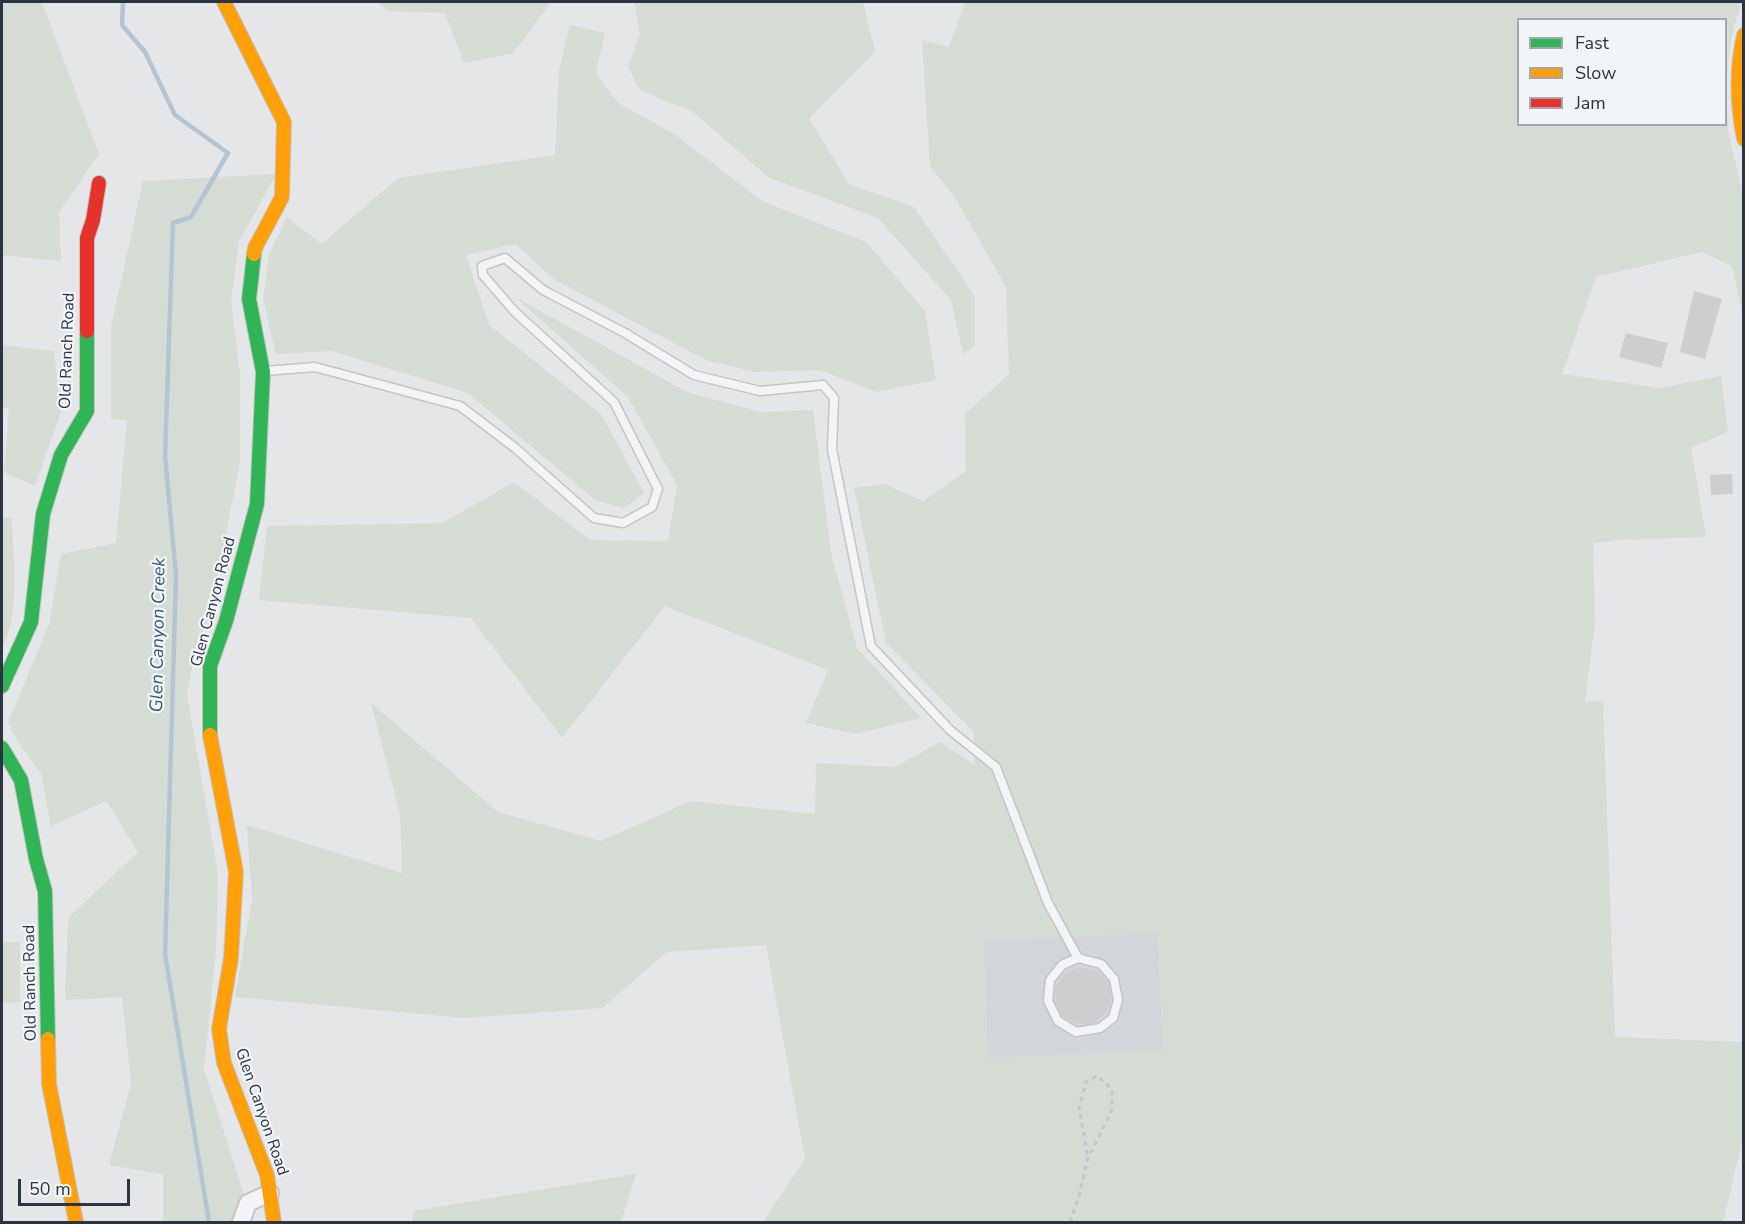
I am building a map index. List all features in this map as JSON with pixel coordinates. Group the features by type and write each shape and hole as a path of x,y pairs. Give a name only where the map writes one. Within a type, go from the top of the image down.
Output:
{"street":[{"name":"Glen Canyon Road","path":"224,2 284,122 282,197 255,248 249,298 262,372 257,504 226,621 210,666 209,732 236,872 231,958 219,1029 224,1063 267,1175 274,1222"},
{"path":"1743,35 1737,87 1743,139"},
{"name":"Old Ranch Road","path":"2,686 31,622 43,514 61,455 87,411 87,237 93,220 99,183"},
{"name":"Old Ranch Road","path":"2,748 21,780 36,859 45,891 49,1084 76,1222"},
{"path":"241,1222 248,1203 270,1193"}],"lane":[{"path":"262,372 315,367 460,406 514,447 594,518 623,523 652,507 658,489 614,402 515,312 483,275 483,266 505,258 543,290 625,333 694,375 760,391 823,385 834,398 832,449 872,646 950,730 996,767 1048,903 1078,958 1101,964 1114,979 1118,1000 1113,1018 1100,1028 1076,1032 1058,1021 1048,1001 1050,980 1062,965 1078,958"}],"path":[{"path":"1070,1222 1088,1158 1112,1110 1112,1089 1097,1076 1086,1082 1079,1108 1088,1158"}],"shaded area":[{"path":"2,2 42,2 99,154 59,212 61,261 2,255"},
{"path":"377,2 551,2 513,53 464,63 445,13 388,11"},
{"path":"634,2 863,2 875,52 809,118 849,184 914,207 975,297 975,346 963,354 951,300 878,218 768,177 693,112 640,90 628,67 640,34"},
{"path":"965,2 1742,2 1735,23 1727,76 1727,18 1517,18 1517,126 1727,126 1727,108 1729,135 1743,195 1743,317 1732,266 1702,252 1596,277 1562,374 1660,388 1721,376 1728,432 1691,448 1706,537 1593,543 1595,622 1585,702 1603,701 1615,1037 1743,1042 1743,1138 1723,1222 763,1222 805,1159 766,945 667,952 602,1008 464,1018 235,997 252,899 247,825 402,873 400,814 371,703 498,812 601,841 691,801 815,814 816,763 895,767 940,742 975,765 974,732 886,643 854,488 884,484 923,501 966,471 965,414 1009,374 1006,287 957,201 930,166 922,40 949,47","holes":["1158,933 1163,1050 988,1058 983,940"]},
{"path":"570,25 605,33 596,73 618,103 673,133 762,201 866,242 925,311 936,380 876,392 820,370 755,372 706,360 555,280 515,244 466,255 489,325 601,414 644,493 624,508 595,500 468,393 332,351 276,354 263,299 269,255 287,217 322,244 398,178 555,155 559,70"},
{"path":"276,174 239,242 231,301 240,374 240,463 209,617 194,657 187,694 218,874 216,950 204,1070 253,1222 163,1222 163,1174 109,1165 131,1084 122,997 65,1000 68,918 138,852 106,801 51,826 41,773 19,744 8,722 49,625 61,554 116,543 127,420 111,419 111,327 143,181"},
{"path":"515,297 687,392 761,412 813,410 831,553 857,648 921,718 856,734 806,723 828,670 665,606 562,738 471,618 259,600 267,526 443,523 514,482 590,540 668,541 677,485 628,397"},
{"path":"2,345 54,351 61,412 35,486 4,472 9,408 2,409"},
{"path":"12,517 14,601 8,634 2,649 2,518"},
{"path":"1158,933 1163,1051 988,1058 983,940"},
{"path":"2,942 20,942 20,1002 2,1003"},
{"path":"636,1174 621,1222 412,1222 414,1211"}],"building":[{"path":"1694,291 1722,299 1705,359 1680,352"},
{"path":"1626,333 1668,343 1661,368 1619,357"},
{"path":"1732,474 1733,494 1711,495 1710,475"},
{"path":"1077,968 1089,968 1099,972 1107,980 1111,996 1107,1012 1099,1020 1089,1024 1077,1024 1067,1020 1059,1012 1055,1002 1055,990 1059,980 1067,972"}],"waterway":[{"name":"Glen Canyon Creek","path":"123,2 122,25 145,52 175,115 228,153 191,217 173,223 165,456 176,575 165,954 209,1222"}],"traffic: fast":[{"path":"210,735 210,666 226,621 257,504 263,372 249,299 254,254"},
{"path":"2,686 31,622 43,514 61,455 87,411 87,331"},
{"path":"2,748 21,780 36,859 45,891 48,1039"}],"traffic: slow":[{"path":"224,2 284,122 282,197 254,254"},
{"path":"1744,35 1738,87 1744,139"},
{"path":"210,735 236,872 231,958 219,1029 224,1063 267,1175 274,1222"},
{"path":"48,1039 49,1084 76,1222"}],"traffic: jam":[{"path":"87,331 87,238 93,220 99,183"}]}
